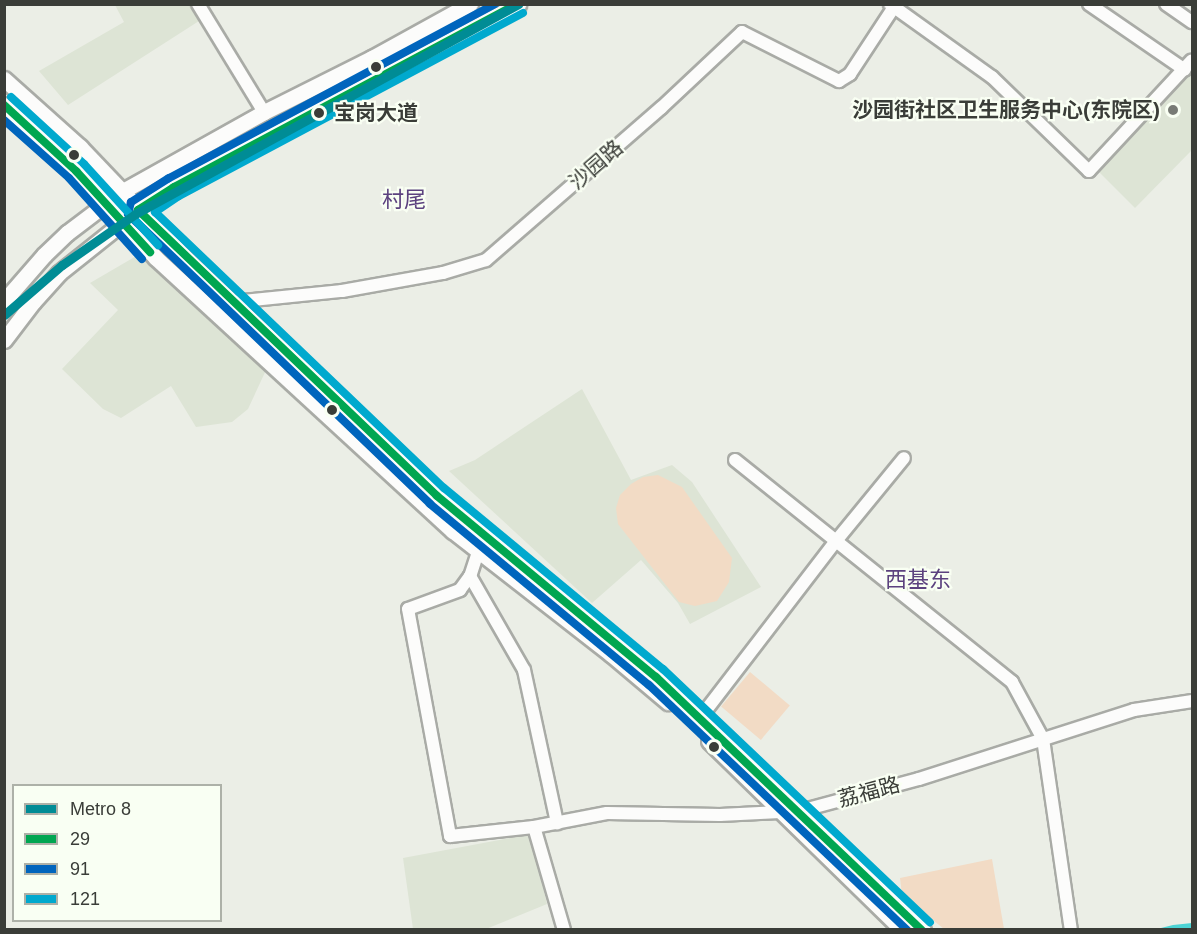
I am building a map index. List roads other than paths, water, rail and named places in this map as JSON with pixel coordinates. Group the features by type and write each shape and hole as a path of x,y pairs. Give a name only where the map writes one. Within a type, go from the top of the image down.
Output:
{"main road":[{"path":"4,301 44,255 104,203 121,192 264,112 372,58 470,4"},
{"path":"4,340 59,273 138,210 174,187 518,4"},
{"path":"4,79 80,147 138,210 464,521 606,635 700,718 923,930"},
{"path":"4,105 76,171 121,222 329,417 478,552 644,681 782,810 903,930"}],"street":[{"path":"198,4 264,112"},
{"path":"894,5 993,77 1089,171 1189,65 1089,4"},
{"name":"沙园路","path":"233,302 342,291 443,273 486,260 661,108 741,32 839,81 850,74 894,5"},
{"path":"1167,5 1192,22"},
{"path":"700,718 836,541 904,458"},
{"path":"735,460 1012,682 1043,739 1071,930"},
{"path":"478,552 470,576 524,670 557,823"},
{"name":"荔福路","path":"470,576 460,590 408,609 450,836 534,827 608,813 720,814 800,811 919,778 1134,710 1192,701"},
{"path":"534,827 564,930"}],"water":[{"path":"1192,923 1192,929 1157,929 1173,925"}],"metro line":[{"name":"8","path":"4,315 62,265 135,214 518,4"}],"place":[{"name":"沙园街社区卫生服务中心(东院区)","path":"1173,110"},
{"name":"宝岗大道","path":"319,113"}],"district":[{"name":"村尾","path":"404,200"},
{"name":"西基东","path":"918,580"}]}
